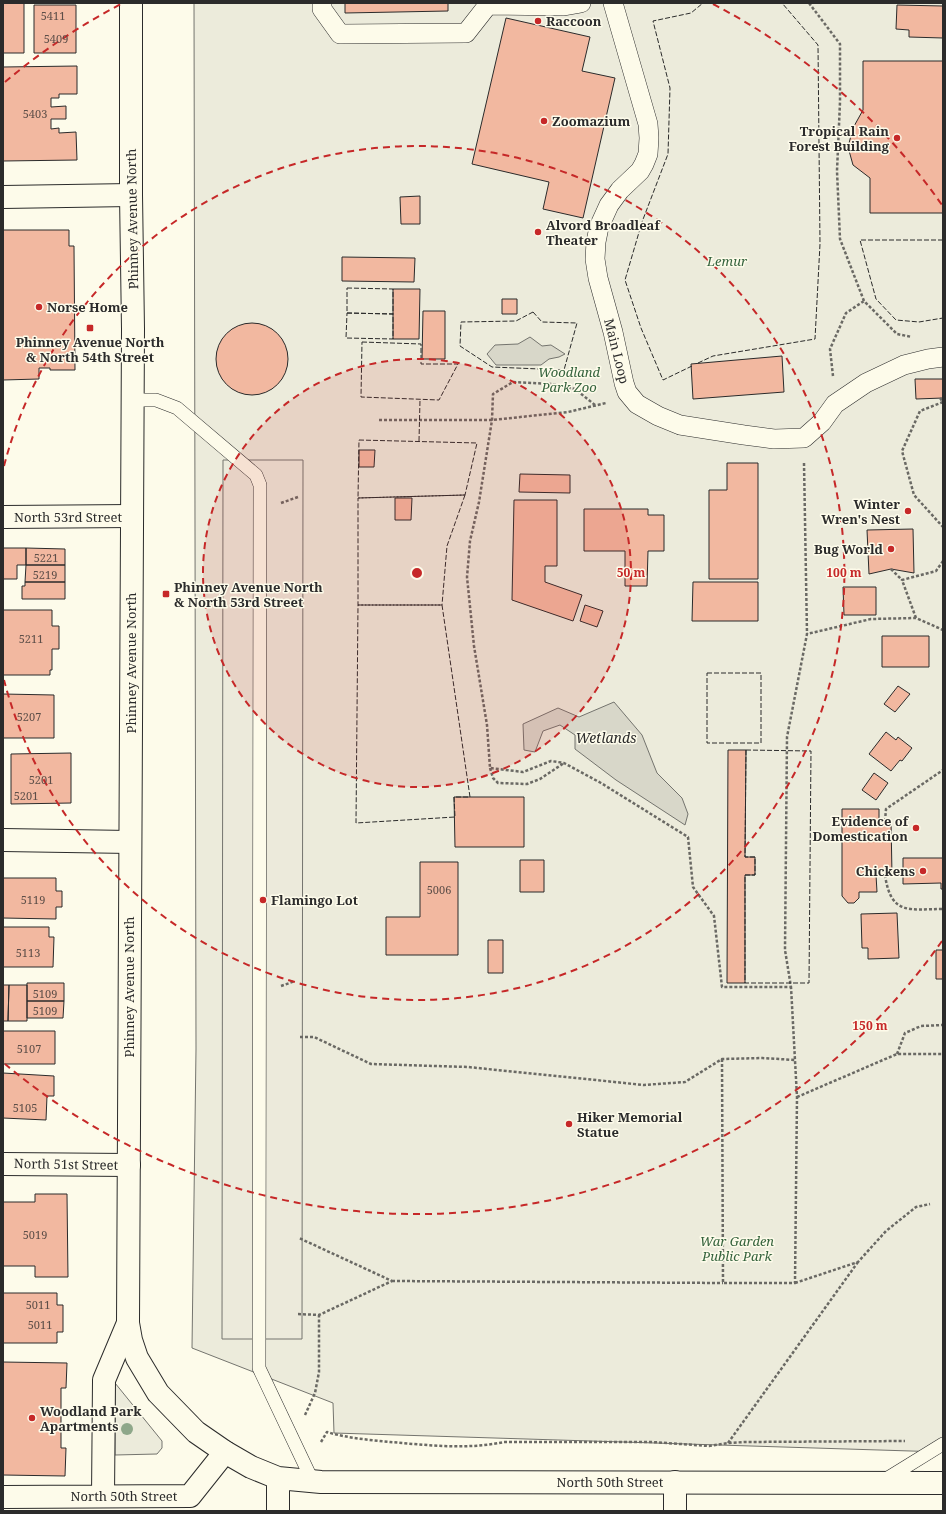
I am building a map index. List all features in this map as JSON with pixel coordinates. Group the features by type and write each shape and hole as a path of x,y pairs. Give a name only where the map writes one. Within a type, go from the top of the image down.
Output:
{"street":[{"name":"Phinney Avenue North","path":"132,3 130,194 133,329 128,1323 131,1340 137,1358 158,1393 196,1432 251,1467 278,1478"},
{"path":"322,3 322,9 340,34 466,33 488,5 564,6 582,3"},
{"name":"Main Loop","path":"613,3 648,124 649,138 648,154 640,171 620,190 606,210 599,227 596,242 595,259 598,278 613,332 627,392 637,404 658,416 680,425 774,439 804,438"},
{"path":"3,197 130,194"},
{"path":"804,438 822,422 835,404 866,383 904,366 928,359 943,357"},
{"name":"North 53rd Street","path":"3,517 132,516"},
{"path":"3,840 130,842"},
{"name":"North 51st Street","path":"3,1164 129,1165"},
{"name":"Phinney Avenue North","path":"103,1496 104,1380 128,1323"},
{"name":"North 50th Street","path":"3,1497 190,1496 226,1452"},
{"path":"278,1478 278,1511"},
{"name":"North 50th Street","path":"278,1478 313,1482 943,1483"},
{"path":"674,1482 674,1511"}],"lane":[{"path":"132,400 156,400 177,408 256,475 260,485 260,1368 313,1482"},
{"path":"879,1483 943,1444"}],"path":[{"path":"809,3 840,44 840,102 837,171 840,239 864,301 896,334 917,338"},
{"path":"835,404 830,349 846,313 864,301"},
{"path":"564,763 540,779 527,784 498,783 493,778 490,768 487,725 474,646 467,577 470,541 479,502 492,420 493,394 513,382 551,384 575,389 595,405"},
{"path":"940,398 943,402 920,411 902,451 914,495 943,527"},
{"path":"379,420 492,420 568,412 595,405 632,399"},
{"path":"796,1283 796,1060 791,987 785,950 788,737 807,634 804,438"},
{"path":"275,505 298,498"},
{"path":"902,580 936,571 943,561"},
{"path":"891,569 902,580 916,618"},
{"path":"807,634 871,619 916,618 943,630"},
{"path":"490,768 523,772 551,761 564,763 601,783 688,838 693,887 714,916 722,987 791,987"},
{"path":"885,821 886,808 943,770"},
{"path":"885,874 887,888 896,904 907,909 943,909"},
{"path":"280,986 295,981"},
{"path":"898,1054 905,1033 921,1026 943,1025"},
{"path":"300,1037 314,1037 371,1064 468,1067 644,1085 686,1082 722,1059 762,1058 796,1060"},
{"path":"797,1097 898,1054 943,1054"},
{"path":"722,1059 723,1283"},
{"path":"728,1443 858,1262 886,1231 916,1207 930,1204"},
{"path":"299,1238 392,1281 796,1283 858,1262"},
{"path":"298,1314 319,1315 392,1281"},
{"path":"304,1417 315,1393 319,1372 319,1315"},
{"path":"321,1442 326,1432 337,1435 413,1444 463,1446 485,1446 504,1442 652,1442 709,1446 728,1443 908,1441"}],"green space":[{"name":"Woodland Park Zoo","path":"194,3 943,3 943,1452 334,1433 333,1403 192,1348 196,1049"},
{"path":"115,1383 162,1441 162,1448 157,1454 115,1455"}],"shaded area":[{"name":"Flamingo Lot","path":"223,460 303,460 302,1339 222,1339"}],"water":[{"path":"530,337 542,346 551,345 565,354 549,359 541,365 496,365 487,354 495,345 518,344"},
{"name":"Wetlands","path":"614,702 642,735 657,773 682,798 688,814 685,825 616,780 575,749 575,735 560,725 543,731 535,752 524,750 523,724 558,708 579,717"}],"building":[{"path":"3,3 24,3 24,53 3,53"},
{"path":"345,3 448,3 448,11 345,13"},
{"path":"34,5 76,5 76,53 34,53"},
{"path":"897,5 943,6 943,38 909,37 909,30 896,29"},
{"name":"Zoomazium","path":"506,18 590,37 582,71 615,78 583,218 543,209 549,182 472,164"},
{"name":"Tropical Rain Forest Building","path":"863,61 943,61 943,213 870,213 870,178 853,165 848,147 853,128 863,110"},
{"path":"77,66 77,94 59,94 59,98 51,98 51,107 66,106 66,119 51,119 51,129 59,128 59,133 76,132 77,160 3,161 3,67"},
{"path":"420,196 420,224 401,224 400,197"},
{"name":"Norse Home","path":"3,230 69,230 69,246 74,246 75,370 50,370 50,368 39,368 39,379 3,380"},
{"path":"342,257 415,258 414,282 342,281"},
{"path":"393,289 420,289 419,339 393,339"},
{"path":"502,299 517,299 517,314 502,314"},
{"path":"423,311 445,311 445,359 422,359"},
{"path":"252,323 272,329 282,339 288,359 282,379 272,389 252,395 232,389 222,379 216,359 222,339 232,329"},
{"path":"782,356 784,392 693,399 691,364"},
{"path":"915,379 943,379 943,398 916,399"},
{"path":"359,450 375,450 374,467 359,467"},
{"path":"727,463 758,463 758,579 709,579 709,490 727,490"},
{"path":"520,474 570,475 570,493 519,492"},
{"path":"395,498 412,498 411,520 395,520"},
{"path":"514,500 557,500 557,566 545,566 545,582 582,595 573,621 512,600"},
{"path":"584,509 648,509 648,515 664,515 664,551 648,551 647,586 625,586 625,551 584,551"},
{"name":"Bug World","path":"913,529 914,573 891,569 869,574 867,530"},
{"path":"3,548 26,548 26,565 17,565 17,579 3,579"},
{"path":"26,548 65,549 65,565 26,565"},
{"path":"26,565 65,565 65,582 25,582"},
{"path":"25,582 65,582 65,599 22,599 22,586 25,586"},
{"path":"693,582 758,582 758,621 692,621"},
{"path":"843,587 876,587 876,615 844,615"},
{"path":"585,605 603,611 597,627 580,621"},
{"path":"3,610 52,610 52,626 59,626 59,649 52,649 52,670 50,670 50,675 3,675"},
{"path":"882,636 929,636 929,667 882,667"},
{"path":"898,686 910,694 895,712 884,704"},
{"path":"3,694 54,695 54,738 3,738"},
{"path":"886,732 896,740 898,737 912,748 902,761 900,760 891,771 869,754"},
{"path":"728,750 746,750 745,857 755,857 755,875 745,875 745,983 727,983"},
{"path":"71,753 71,803 11,804 11,754"},
{"path":"874,773 888,783 876,800 862,790"},
{"path":"454,797 524,797 524,847 455,847"},
{"path":"842,809 879,809 879,821 891,821 892,875 876,875 877,892 859,892 859,898 854,903 848,903 842,896"},
{"name":"Chickens","path":"903,858 943,858 943,889 941,889 941,883 903,884"},
{"path":"520,860 544,860 544,892 520,892"},
{"path":"420,862 458,862 458,955 386,955 386,917 420,917"},
{"path":"3,878 56,878 56,891 62,891 62,907 56,907 56,919 3,918"},
{"path":"897,913 899,958 868,959 868,948 862,948 861,914"},
{"path":"3,927 49,927 49,937 54,937 53,967 3,967"},
{"path":"488,940 503,940 503,973 488,973"},
{"path":"936,950 943,950 943,979 936,979"},
{"path":"27,983 64,983 64,1001 27,1001"},
{"path":"3,985 9,985 8,1021 3,1021"},
{"path":"9,985 27,985 27,1021 8,1021"},
{"path":"27,1001 64,1001 63,1018 27,1018"},
{"path":"3,1031 55,1031 55,1064 3,1064"},
{"path":"3,1073 54,1076 54,1096 47,1096 46,1120 3,1118"},
{"path":"35,1194 67,1194 68,1277 35,1277 35,1266 3,1266 3,1202 35,1202"},
{"path":"3,1293 57,1293 57,1305 63,1305 63,1332 57,1332 57,1343 3,1343"},
{"name":"Woodland Park Apartments","path":"3,1362 67,1363 66,1388 61,1388 61,1448 66,1448 65,1476 3,1475"}],"fence":[{"path":"692,366 663,380 641,328 625,280 642,222 668,154 670,88 653,21 691,13 703,3"},
{"path":"698,363 713,356 815,339 820,244 818,45 782,3"},
{"path":"943,240 860,240 876,299 896,320 919,322 943,318"},
{"path":"347,288 393,289 393,314 347,313 347,288"},
{"path":"533,312 542,322 577,323 564,370 492,367 460,346 461,322 516,321 533,312"},
{"path":"347,313 393,314 393,339 346,338 347,313"},
{"path":"362,342 421,344 421,364 458,364 439,400 361,397 362,342"},
{"path":"419,441 420,400"},
{"path":"359,440 477,443 465,495 358,498 359,440"},
{"path":"465,495 447,546 442,605 358,605 358,498 465,495"},
{"path":"358,605 442,605 470,797 454,797 455,817 356,823 358,605"},
{"path":"707,673 761,673 761,743 707,743 707,673"},
{"path":"746,750 811,751 809,983 745,983 745,875 755,875 755,857 745,857 746,750"}],"place":[{"name":"Raccoon","path":"538,21"},
{"name":"Zoomazium","path":"544,121"},
{"name":"Tropical Rain Forest Building","path":"897,138"},
{"name":"Alvord Broadleaf Theater","path":"538,232"},
{"name":"Norse Home","path":"39,307"},
{"name":"Phinney Avenue North & North 54th Street","path":"90,328"},
{"name":"Winter Wren's Nest","path":"908,511"},
{"name":"Bug World","path":"891,549"},
{"name":"Phinney Avenue North & North 53rd Street","path":"166,594"},
{"name":"Evidence of Domestication","path":"916,828"},
{"name":"Chickens","path":"923,871"},
{"name":"Flamingo Lot","path":"263,900"},
{"name":"Hiker Memorial Statue","path":"569,1124"},
{"name":"Woodland Park Apartments","path":"32,1418"}],"park label":[{"name":"Lemur","path":"727,261"},
{"name":"War Garden Public Park","path":"737,1248"}]}
